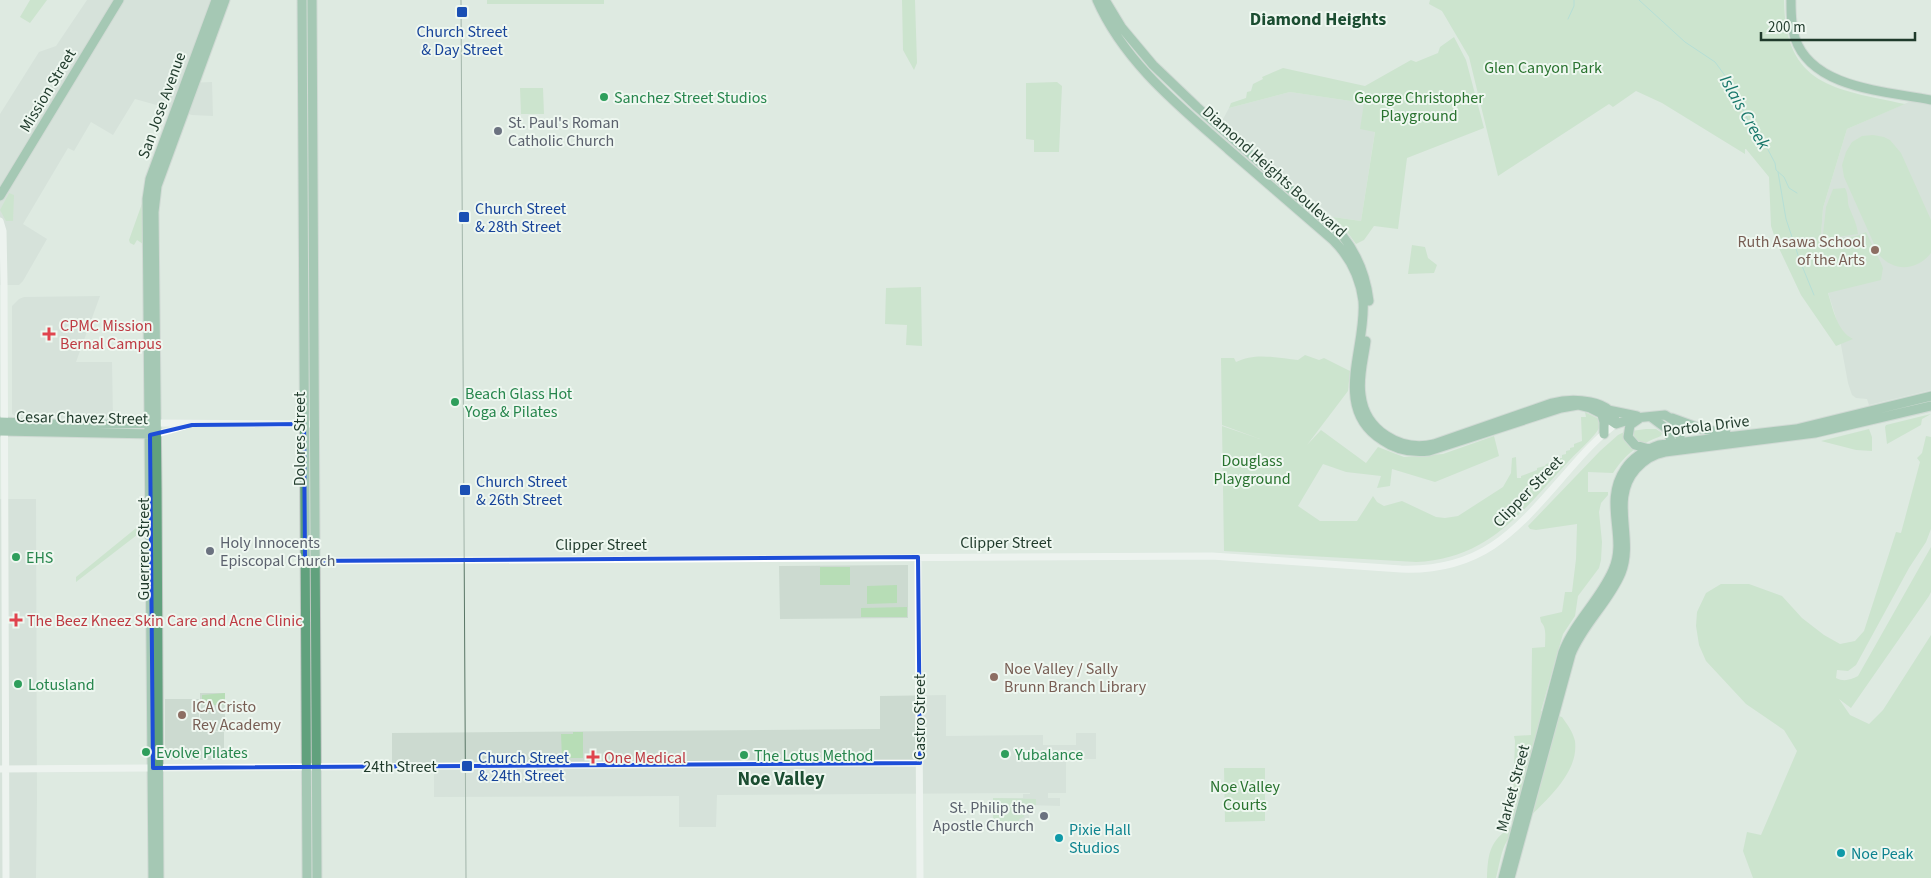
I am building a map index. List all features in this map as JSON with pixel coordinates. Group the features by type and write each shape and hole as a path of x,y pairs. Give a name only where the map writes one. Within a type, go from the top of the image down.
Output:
{"main road":[{"name":"Mission Street","path":"0,196 119,0"},
{"name":"San Jose Avenue","path":"150,221 147,199 150,179 216,0"},
{"name":"San Jose Avenue","path":"150,221 157,186 225,0"},
{"name":"Dolores Street","path":"302,0 307,878"},
{"name":"Dolores Street","path":"312,0 317,878"},
{"name":"Diamond Heights Boulevard","path":"1096,0 1117,38 1145,72 1199,123 1333,240 1348,259 1360,287 1363,313 1354,379 1354,396 1363,422 1379,439 1400,449 1415,452 1429,451 1567,407 1585,406 1602,410"},
{"name":"Diamond Heights Boulevard","path":"1105,0 1122,28 1153,65 1206,116 1332,225 1352,250 1364,275 1369,306 1360,395 1369,419 1383,434 1402,443 1422,446 1434,444 1559,401 1586,400 1602,410"},
{"path":"1791,0 1792,26 1796,42 1808,60 1821,71 1834,79 1849,84 1931,100"},
{"name":"Guerrero Street","path":"150,221 159,878"},
{"name":"Portola Drive","path":"1551,710 1559,662 1568,640 1615,566 1618,547 1614,502 1619,482 1626,468 1633,460 1649,449 1796,429 1931,396"},
{"name":"Portola Drive","path":"1551,710 1576,644 1618,579 1622,569 1626,547 1622,502 1628,480 1635,469 1648,459 1675,445 1815,434 1931,406"},
{"path":"1602,410 1644,417 1668,428 1675,445"},
{"path":"1602,410 1614,417 1616,424"},
{"path":"1602,410 1604,434"},
{"path":"1665,415 1709,431 1744,435"},
{"path":"1665,415 1673,420 1678,427 1680,435 1675,445"},
{"name":"Clipper Street","path":"1616,424 1644,417 1665,415"},
{"path":"1644,417 1630,425 1628,436 1635,446 1649,449"},
{"name":"Cesar Chavez Street","path":"2,426 153,423"},
{"name":"Cesar Chavez Street","path":"2,426 153,434"},
{"name":"Market Street","path":"1510,878 1551,710"},
{"name":"Market Street","path":"1503,878 1551,710"},
{"name":"Guerrero Street","path":"153,878 156,768"}],"street":[{"path":"0,221 3,230 4,285 2,426 3,769 6,878"},
{"name":"Cesar Chavez Street","path":"153,423 192,425 314,424"},
{"name":"Clipper Street","path":"305,561 1212,556 1401,569 1442,566 1481,553 1507,536 1604,434 1616,424"},
{"name":"Cesar Chavez Street","path":"153,434 192,425"},
{"name":"Castro Street","path":"918,557 920,878"},
{"name":"24th Street","path":"3,769 920,763"}],"highlighted area":[{"path":"304,424 305,561 918,557 920,763 153,768 150,435 192,425"}],"shaded area":[{"path":"87,0 216,0 185,83 212,82 213,116 192,115 135,99 113,135 91,122 74,151 68,148 23,224 47,239 19,285 0,285 0,114 39,52 56,46"},
{"path":"1290,92 1364,103 1375,131 1361,221 1333,217 1222,121 1229,108"},
{"name":"Ruth Asawa School of the Arts","path":"1911,101 1931,105 1931,390 1869,405 1867,399 1856,398 1852,395 1836,318 1819,263 1823,208 1847,129"},
{"name":"CPMC Mission Bernal Campus","path":"100,296 76,362 112,362 113,419 74,420 70,418 15,416 12,414 12,306 24,297"},
{"path":"0,499 36,499 36,878 0,878"},
{"path":"908,565 908,618 780,619 779,566"},
{"path":"200,693 225,693 225,731 200,731"},
{"path":"946,695 946,736 1043,735 1043,745 1076,745 1076,733 1096,733 1096,759 1066,759 1066,793 1048,793 1048,798 1060,798 1060,806 1029,805 1029,824 993,823 993,798 1023,798 1023,794 1030,793 717,795 716,827 679,827 679,796 434,797 434,765 392,765 392,733 880,729 880,696"},
{"name":"ICA Cristo Rey Academy","path":"165,699 199,699 199,731 224,732 224,760 165,759"}],"green space":[{"path":"30,0 47,0 30,23 20,17"},
{"path":"487,0 604,0 604,4 487,4"},
{"path":"902,0 915,0 917,63 914,70 903,50"},
{"name":"Glen Canyon Park","path":"1430,0 1784,0 1787,29 1793,50 1804,67 1818,79 1836,87 1856,94 1905,104 1847,129 1823,208 1821,236 1826,237 1823,234 1826,207 1833,189 1845,188 1858,234 1831,238 1853,237 1866,232 1883,268 1881,280 1828,293 1839,325 1853,339 1836,346 1801,295 1777,244 1771,226 1769,177 1746,149 1745,154 1662,103 1636,91 1613,107 1609,104 1498,176 1469,57 1442,11 1429,4"},
{"name":"George Christopher Playground","path":"1454,37 1466,60 1484,128 1407,158 1398,229 1374,226 1364,240 1356,244 1333,217 1361,221 1375,132 1360,129 1364,103 1290,92 1229,108 1231,103 1246,98 1247,92 1251,91 1253,84 1263,79 1262,77 1283,68 1365,86 1411,60 1416,62 1438,53 1440,47"},
{"path":"1057,82 1062,86 1059,152 1034,152 1034,140 1026,139 1026,83"},
{"path":"520,88 543,88 544,114 521,114"},
{"path":"1873,135 1890,140 1901,153 1931,220 1931,253 1925,259 1912,266 1898,267 1885,261 1879,255 1844,177 1842,165 1846,152 1852,142 1862,136"},
{"path":"9,193 14,195 13,221 6,221 0,210"},
{"path":"144,198 143,244 137,240 134,245 129,240"},
{"path":"1412,245 1425,247 1428,258 1437,265 1434,273 1408,274"},
{"path":"921,287 922,346 906,345 907,325 885,324 886,288"},
{"name":"Douglass Playground","path":"1305,355 1319,360 1324,358 1350,371 1348,391 1307,445 1321,430 1366,463 1378,447 1404,457 1443,454 1494,436 1499,456 1435,482 1392,469 1390,486 1377,488 1381,476 1346,472 1323,464 1298,506 1320,521 1357,521 1373,496 1377,502 1384,506 1402,501 1436,517 1458,516 1503,487 1511,473 1512,458 1516,457 1517,478 1521,478 1521,476 1537,470 1537,468 1558,461 1558,458 1562,458 1562,455 1566,454 1566,451 1574,447 1574,444 1582,441 1581,417 1586,417 1585,412 1601,420 1600,426 1591,439 1519,514 1484,542 1464,552 1442,559 1416,562 1224,551 1222,426 1260,439 1222,425 1221,358 1234,358 1236,362 1259,356 1298,360"},
{"path":"1931,414 1922,419 1921,425 1887,444 1886,425"},
{"path":"1656,429 1662,433 1661,436 1634,450 1613,473 1588,472 1588,492 1608,492 1608,495 1601,503 1599,512 1602,542 1601,560 1599,568 1578,596 1575,616 1563,634 1541,711 1562,717 1570,728 1575,741 1574,756 1569,770 1551,796 1507,841 1496,878 1487,878 1488,861 1492,848 1499,837 1512,826 1514,736 1531,735 1532,648 1545,647 1545,630 1540,617 1562,612 1565,592 1572,592 1576,559 1577,524 1536,530 1530,529 1528,526 1600,451 1618,435 1624,432"},
{"path":"1869,429 1872,437 1872,451 1856,450 1821,441"},
{"path":"1926,436 1931,437 1931,529 1926,542 1909,568 1856,665 1848,671 1837,670 1836,678 1847,680 1858,676 1931,547 1931,592 1929,596 1851,708 1839,699 1850,715 1869,724 1883,710 1931,635 1931,878 1753,878 1743,851 1747,832 1761,835 1797,751 1784,730 1746,704 1706,661 1699,645 1696,626 1697,612 1706,593 1721,584 1749,584 1782,596 1802,618 1824,635 1840,644 1855,641 1864,631 1896,532 1901,533 1920,462 1917,458 1922,453"},
{"path":"146,520 146,528 76,582 76,577"},
{"path":"820,567 850,567 850,585 820,585"},
{"path":"897,585 897,603 867,604 867,586"},
{"path":"907,607 907,617 861,617 861,608"},
{"path":"225,693 225,705 202,705 202,695"},
{"path":"573,732 583,732 583,758 562,758 561,734 573,734"},
{"name":"Noe Valley Courts","path":"1224,768 1265,768 1265,821 1225,822"},
{"path":"993,798 1036,799 1036,805 1028,805 1028,813 1024,813 1024,817 1019,819 1019,823 993,823"}],"waterway":[{"path":"1568,19 1574,6 1574,0"},
{"name":"Islais Creek","path":"1639,0 1685,42 1715,62 1729,81 1754,132 1766,146 1775,163 1776,170 1784,177 1789,188 1797,193"},
{"path":"1778,172 1786,219 1814,295"}],"tram line":[{"path":"461,0 466,878"}],"place":[{"name":"Church Street & Day Street","path":"462,12"},
{"name":"Sanchez Street Studios","path":"604,97"},
{"name":"St. Paul's Roman Catholic Church","path":"498,131"},
{"name":"Church Street & 28th Street","path":"464,217"},
{"name":"Ruth Asawa School of the Arts","path":"1875,250"},
{"name":"CPMC Mission Bernal Campus","path":"49,334"},
{"name":"Beach Glass Hot Yoga & Pilates","path":"455,402"},
{"name":"Church Street & 26th Street","path":"465,490"},
{"name":"Holy Innocents Episcopal Church","path":"210,551"},
{"name":"EHS","path":"16,557"},
{"name":"The Beez Kneez Skin Care and Acne Clinic","path":"16,620"},
{"name":"Noe Valley / Sally Brunn Branch Library","path":"994,677"},
{"name":"Lotusland","path":"18,684"},
{"name":"ICA Cristo Rey Academy","path":"182,715"},
{"name":"Evolve Pilates","path":"146,752"},
{"name":"Yubalance","path":"1005,754"},
{"name":"The Lotus Method","path":"744,755"},
{"name":"One Medical","path":"593,757"},
{"name":"Church Street & 24th Street","path":"467,766"},
{"name":"St. Philip the Apostle Church","path":"1044,816"},
{"name":"Pixie Hall Studios","path":"1059,838"},
{"name":"Noe Peak","path":"1841,853"}],"district":[{"name":"Diamond Heights","path":"1318,19"},
{"name":"Noe Valley","path":"781,778"}]}
